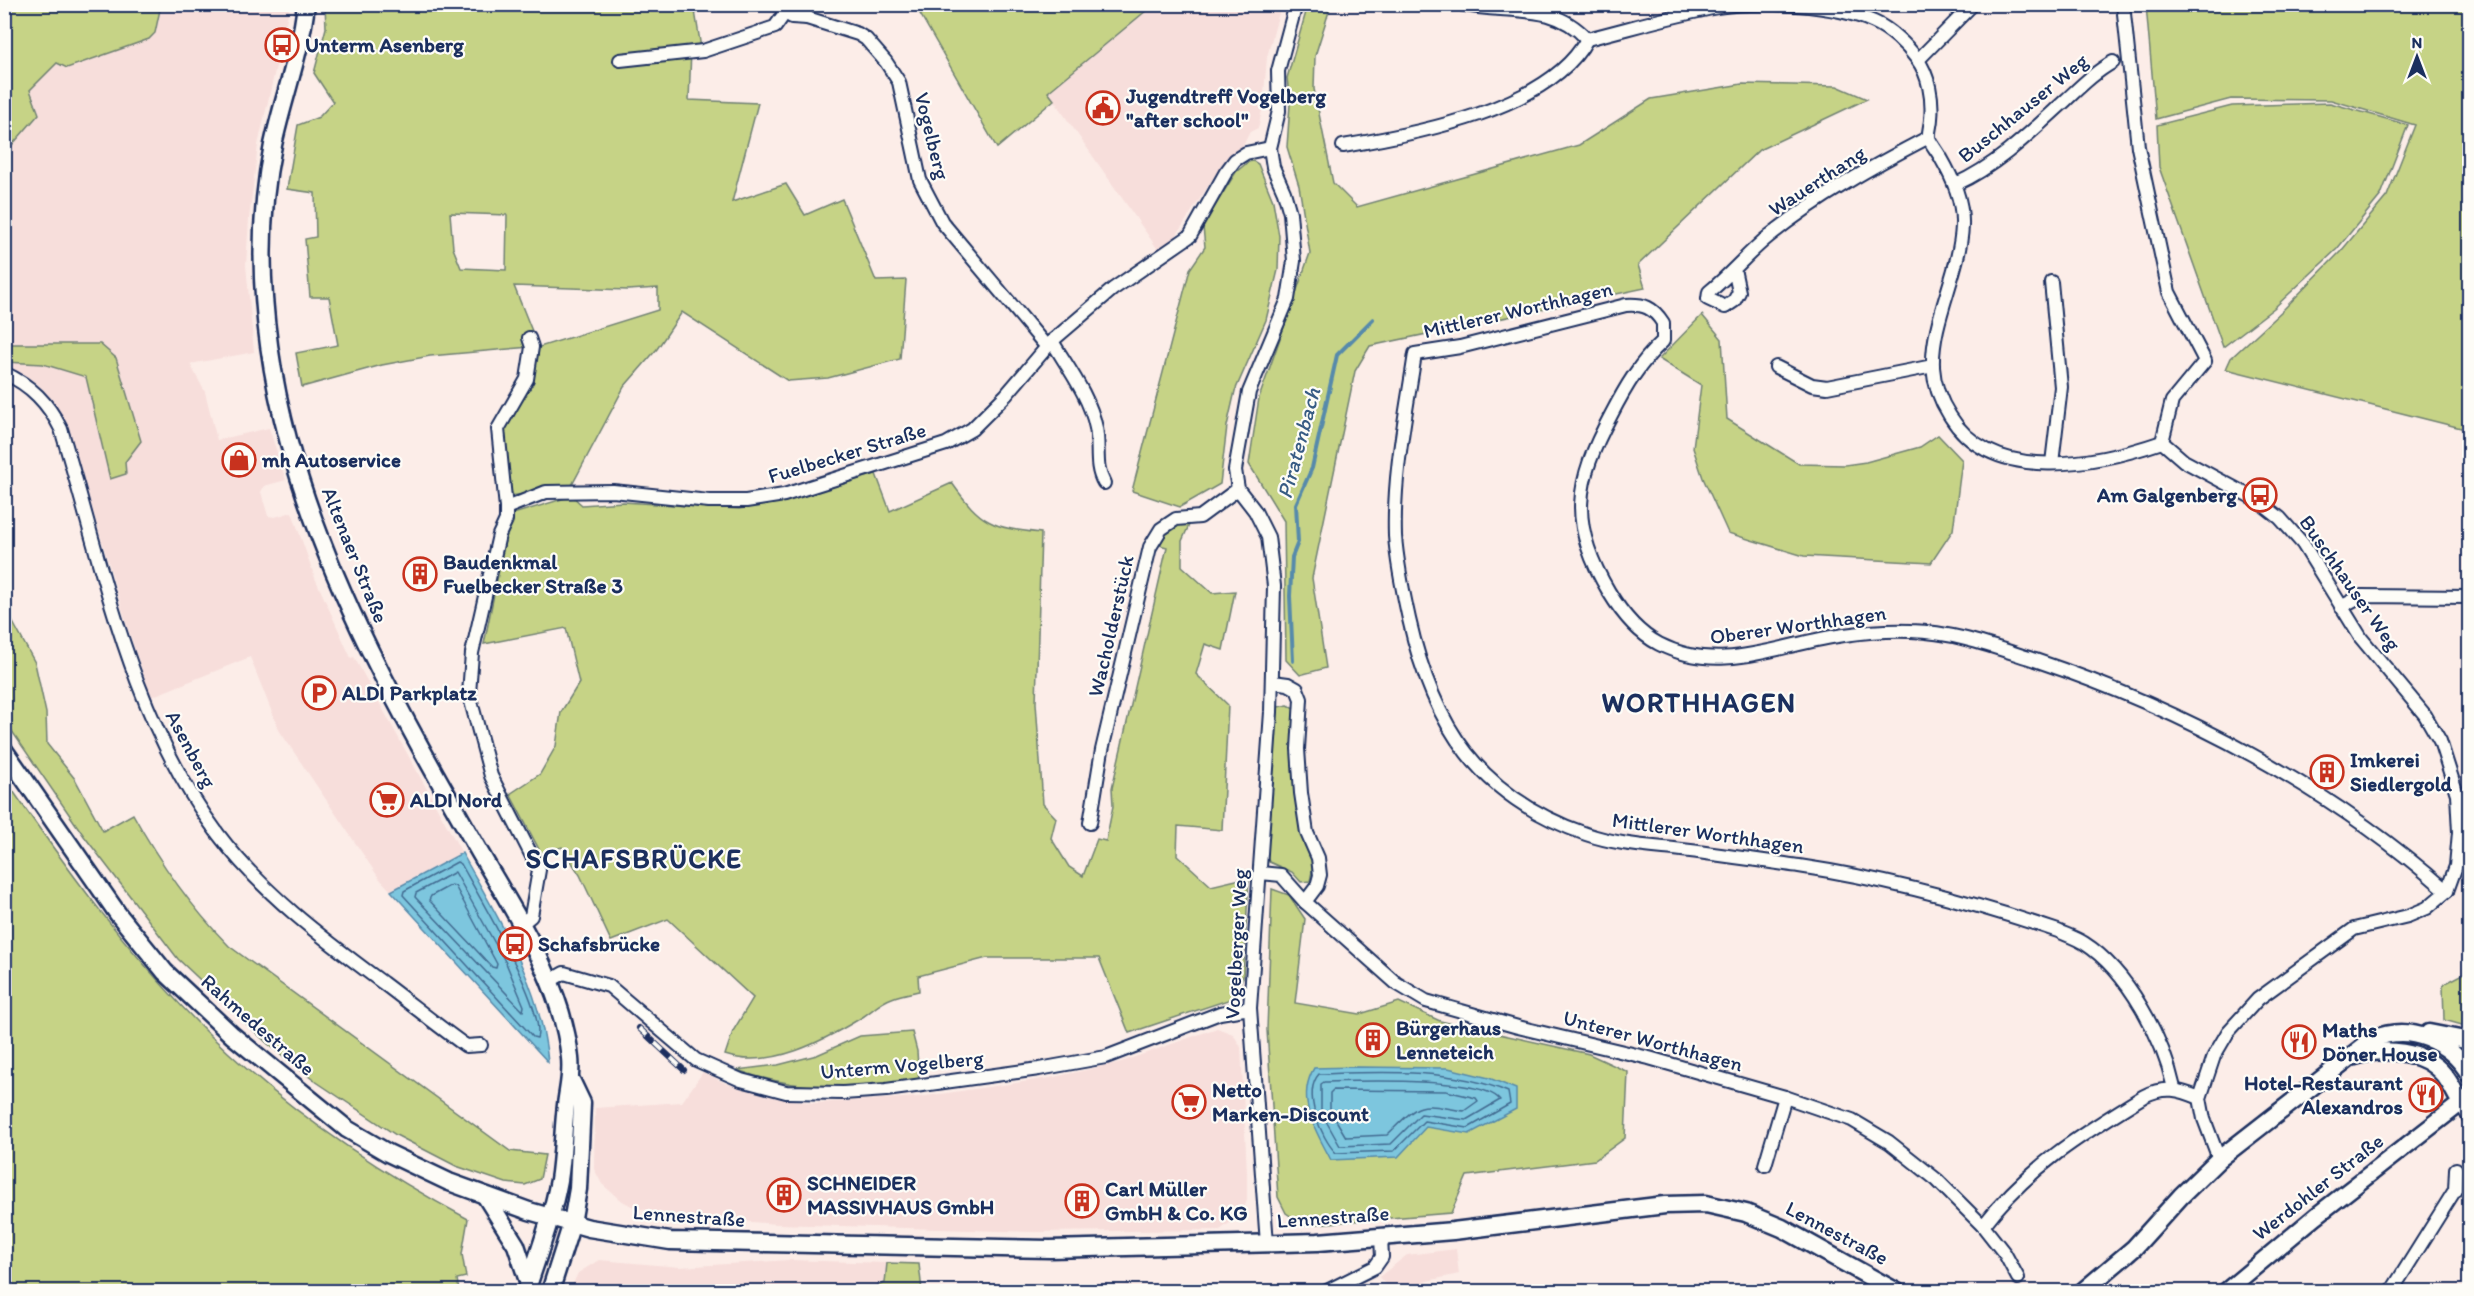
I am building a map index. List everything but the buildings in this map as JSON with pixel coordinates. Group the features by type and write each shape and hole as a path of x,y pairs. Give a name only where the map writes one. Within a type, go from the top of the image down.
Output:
{"main road":[{"name":"Altenaer Straße","path":"306,4 273,143 262,236 262,283 270,350 285,425 323,543 380,674 520,925 548,982 564,1026 570,1055 572,1082 566,1103 559,1178 551,1218 527,1288"},
{"name":"Rahmedestraße","path":"4,750 118,914 165,972 209,1014 301,1093 347,1129 424,1170 486,1197 572,1224"},
{"path":"2082,1292 2134,1248 2181,1196 2219,1159 2373,1039 2396,1032 2422,1032 2469,1041"},
{"path":"2396,1032 2417,1034 2434,1040 2458,1058 2469,1075"},
{"path":"2346,1060 2380,1051 2415,1056 2443,1073 2465,1101"},
{"name":"Altenaer Straße","path":"550,1292 572,1224 578,1190 582,1103 572,1082"},
{"path":"486,1197 516,1245 527,1288"},
{"name":"Lennestraße","path":"572,1224 650,1238 715,1243 1050,1249 1268,1244 1381,1237 1665,1205 1706,1204 1746,1214 1782,1228 1897,1292"}],"street":[{"path":"803,4 807,18"},
{"path":"1238,489 1235,470 1249,392 1288,299 1294,261 1290,213 1273,167 1270,148 1279,111 1278,71 1296,4"},
{"path":"1343,146 1435,128 1479,114 1544,83 1577,57 1587,39 1575,25 1551,15 1460,4"},
{"path":"1918,60 1973,4"},
{"path":"2123,4 2138,147 2169,292 2205,361 2172,401 2162,442"},
{"name":"Buschhauser Weg","path":"1587,39 1720,7 1825,7 1875,22 1892,33 1918,60 1929,84 1932,115 1929,137 1956,184 1962,226 1933,366 1942,403 1958,428 1977,445 1997,455 2052,463 2112,458 2162,442 2184,461 2257,500 2280,518 2312,556 2361,638 2425,715 2444,752 2457,794 2459,818 2456,866 2447,891"},
{"name":"Vogelberg","path":"620,60 703,51 775,27 782,9 792,17 807,18 867,39 899,82 920,180 942,222 1049,344"},
{"name":"Buschhauser Weg","path":"1956,184 1980,173 2029,134 2091,77 2113,62"},
{"name":"Wauerthang","path":"1734,269 1767,238 1830,191 1929,137"},
{"name":"Fuelbecker Straße","path":"506,508 546,492 613,491 700,500 746,501 784,495 858,474 946,444 972,429 1006,395 1049,344 1113,289 1190,236 1235,160 1246,153 1270,148"},
{"path":"2051,282 2061,387 2052,463"},
{"name":"Mittlerer Worthhagen","path":"1663,341 1663,323 1657,314 1642,304 1626,305 1460,347 1415,354 1401,440 1395,536 1400,579 1414,643 1437,709 1458,745 1503,790 1546,816 1586,834 1623,843 1803,867 1895,885 2034,923 2084,943 2108,963 2149,1022 2169,1067 2174,1088"},
{"path":"520,925 531,916 539,870 491,776 469,694 472,653 499,535 506,520 498,429 527,379 532,347 529,338"},
{"name":"Oberer Worthhagen","path":"1663,341 1636,371 1593,447 1582,484 1581,508 1582,529 1598,573 1632,623 1658,644 1697,657 1738,657 1779,651 1842,635 1909,631 1944,633 1975,640 2063,670 2170,713 2276,767 2353,819 2447,891"},
{"path":"1049,344 1091,412 1096,429 1099,474 1104,483"},
{"path":"1776,367 1812,385 1827,387 1933,366"},
{"name":"Asenberg","path":"4,373 33,390 44,401 61,429 136,681 165,744 204,815 220,837 302,922 466,1046 481,1046"},
{"name":"Vogelberger Weg","path":"1238,489 1255,511 1269,545 1274,586 1273,682 1250,1008 1268,1244"},
{"name":"Wacholderstück","path":"1090,823 1102,750 1149,547 1161,529 1176,519 1200,517 1238,489"},
{"path":"2342,607 2361,596 2469,597"},
{"path":"1273,682 1288,684 1297,689 1301,699 1298,749 1301,793 1307,833 1318,858 1320,875 1317,885 1305,902"},
{"name":"Unterer Worthhagen","path":"1260,873 1281,875 1305,902 1396,983 1426,1001 1518,1027 1649,1058 1785,1097 1852,1120 1889,1142 1937,1180 1983,1226 2006,1254 2018,1278"},
{"path":"2219,1159 2204,1119 2200,1098 2214,1056 2228,1032 2258,999 2354,929 2408,916 2427,908 2447,891"},
{"name":"Unterm Vogelberg","path":"548,982 564,973 609,986 696,1060 741,1080 786,1092 843,1094 886,1090 1039,1069 1106,1057 1220,1013 1250,1008"},
{"path":"1983,1226 2005,1198 2069,1142 2154,1091 2174,1088 2200,1098"},
{"path":"1765,1165 1785,1097"},
{"path":"2465,1101 2469,1120"},
{"name":"Werdohler Straße","path":"2225,1292 2465,1101"},
{"path":"2391,1292 2455,1190 2456,1169"},
{"path":"1325,1292 1375,1267 1382,1257 1381,1237"}],"shaded area":[{"path":"161,5 290,5 258,145 249,219 246,265 254,352 190,364 205,392 217,440 269,428 286,480 264,486 261,492 268,516 275,517 292,512 315,578 351,658 354,657 462,853 391,891 379,878 279,730 250,657 151,697 129,632 68,427 58,408 39,385 5,365 4,153 39,115 30,90 57,63 67,67 149,39 155,33"},
{"path":"1153,5 1281,5 1267,57 1263,106 1258,128 1250,132 1242,147 1223,163 1174,239 1159,251 1048,92"},
{"path":"1217,1028 1233,1034 1241,1047 1247,1173 1247,1200 1242,1214 1220,1230 1034,1232 777,1224 687,1217 635,1208 619,1199 602,1184 594,1169 595,1108 682,1102 703,1072 725,1083 772,1097 814,1103 919,1097 1050,1078 1121,1062"},
{"path":"1456,1249 1459,1274 1427,1281 1404,1292 1391,1291 1379,1277 1407,1255"},
{"path":"599,1260 680,1267 789,1260 887,1263 885,1283 865,1291 569,1292 578,1273"}],"green space":[{"path":"4,5 161,5 155,33 149,39 67,68 57,63 30,90 39,114 5,153"},
{"path":"325,5 694,5 701,48 691,50 689,100 758,103 732,202 786,184 805,215 842,199 876,281 906,280 900,359 828,378 788,381 682,312 657,349 624,387 572,485 556,486 518,495 513,495 509,488 501,427 536,348 658,310 658,288 628,290 514,286 532,331 530,347 430,356 382,365 302,387 296,353 338,345 329,297 310,297 305,239 316,237 315,193 287,189 298,125 319,117 333,102 314,73 326,28","holes":["450,213 507,215 506,270 461,268 453,248"]},
{"path":"915,5 1153,5 1048,92 1054,100 997,148"},
{"path":"1308,5 1331,5 1315,56 1314,89 1333,183 1357,207 1579,145 1651,99 1742,84 1837,86 1867,99 1759,150 1638,265 1645,288 1370,346 1355,371 1312,578 1326,668 1300,675 1286,660 1284,521 1249,464 1259,398 1310,253 1299,186 1287,147 1290,104 1287,78"},
{"path":"2146,5 2469,5 2469,430 2226,369 2231,358 2283,310 2342,250 2387,196 2415,125 2331,100 2231,99 2156,119"},
{"path":"2330,103 2408,125 2381,195 2337,249 2274,308 2223,347 2159,167 2157,125 2232,106"},
{"path":"1253,161 1258,164 1273,201 1279,236 1278,270 1266,320 1235,391 1227,426 1220,484 1180,507 1132,491 1190,269 1205,247 1203,227 1236,172 1248,162"},
{"path":"1702,315 1722,339 1727,419 1799,464 1845,465 1866,462 1920,447 1938,435 1962,460 1953,530 1931,563 1804,556 1728,533 1703,478 1693,448 1701,385 1659,359"},
{"path":"5,344 100,344 116,358 141,441 125,462 126,474 110,479 86,377 43,364 5,362"},
{"path":"876,474 890,511 952,483 971,507 989,522 1011,529 1041,533 1036,703 1043,804 1056,818 1051,838 1069,867 1083,876 1097,839 1106,841 1113,806 1112,788 1167,547 1156,544 1174,525 1190,523 1182,541 1182,566 1212,593 1235,591 1223,650 1205,644 1196,674 1228,705 1222,830 1178,826 1177,855 1211,886 1249,877 1243,977 1231,999 1129,1033 1099,958 987,958 918,976 919,991 888,1000 846,1027 813,1044 778,1056 742,1059 725,1055 733,1031 753,998 668,919 611,941 580,875 562,847 541,853 510,794 540,774 556,746 561,712 579,683 566,628 484,644 510,515 572,496 582,505 623,502 739,509 786,500"},
{"path":"4,606 35,663 46,713 47,744 75,779 103,831 133,814 176,883 229,946 510,1151 545,1155 540,1179 525,1185 506,1183 456,1166 396,1135 312,1079 268,1044 178,959 84,836 5,721"},
{"path":"1288,705 1296,709 1296,802 1300,828 1314,862 1310,881 1301,882 1292,872 1269,862 1264,847 1278,707"},
{"path":"4,778 71,873 119,934 169,993 226,1051 324,1130 395,1177 468,1219 462,1254 466,1277 457,1279 459,1291 5,1291"},
{"path":"1272,889 1289,895 1305,919 1295,1003 1360,1014 1399,1002 1440,1021 1589,1054 1628,1072 1625,1138 1595,1160 1467,1176 1451,1213 1304,1225 1286,1213 1278,1197 1267,1030"},
{"path":"2469,971 2469,1027 2444,1020 2443,986"},
{"path":"912,1032 917,1051 919,1082 875,1088 827,1088 780,1082 737,1070 778,1065 817,1055 860,1036"},
{"path":"887,1263 919,1264 922,1291 865,1291 885,1283"}],"water":[{"path":"462,853 504,928 527,980 537,1006 548,1062 391,891"},
{"path":"1314,1068 1448,1068 1489,1078 1516,1089 1516,1109 1469,1134 1426,1127 1398,1157 1331,1160 1310,1115 1307,1104 1309,1080"}],"waterway":[{"name":"Piratenbach","path":"1293,661 1290,596 1292,557 1298,542 1296,504 1312,468 1337,355 1373,319"}],"railway":[{"path":"639,1028 684,1070"}],"place":[{"name":"Unterm Asenberg","path":"282,45"},
{"name":"Jugendtreff Vogelberg \"after school\"","path":"1103,108"},
{"name":"mh Autoservice","path":"239,460"},
{"name":"Am Galgenberg","path":"2260,495"},
{"name":"Baudenkmal Fuelbecker Straße 3","path":"420,574"},
{"name":"ALDI Parkplatz","path":"319,693"},
{"name":"Imkerei Siedlergold","path":"2327,772"},
{"name":"ALDI Nord","path":"387,800"},
{"name":"Schafsbrücke","path":"515,944"},
{"name":"Bürgerhaus Lenneteich","path":"1373,1040"},
{"name":"Maths Döner House","path":"2299,1042"},
{"name":"Hotel-Restaurant Alexandros","path":"2426,1095"},
{"name":"Netto Marken-Discount","path":"1189,1102"},
{"name":"SCHNEIDER MASSIVHAUS GmbH","path":"784,1195"},
{"name":"Carl Müller GmbH & Co. KG","path":"1082,1201"}],"district":[{"name":"WORTHHAGEN","path":"1699,703"},
{"name":"SCHAFSBRÜCKE","path":"634,859"}]}
